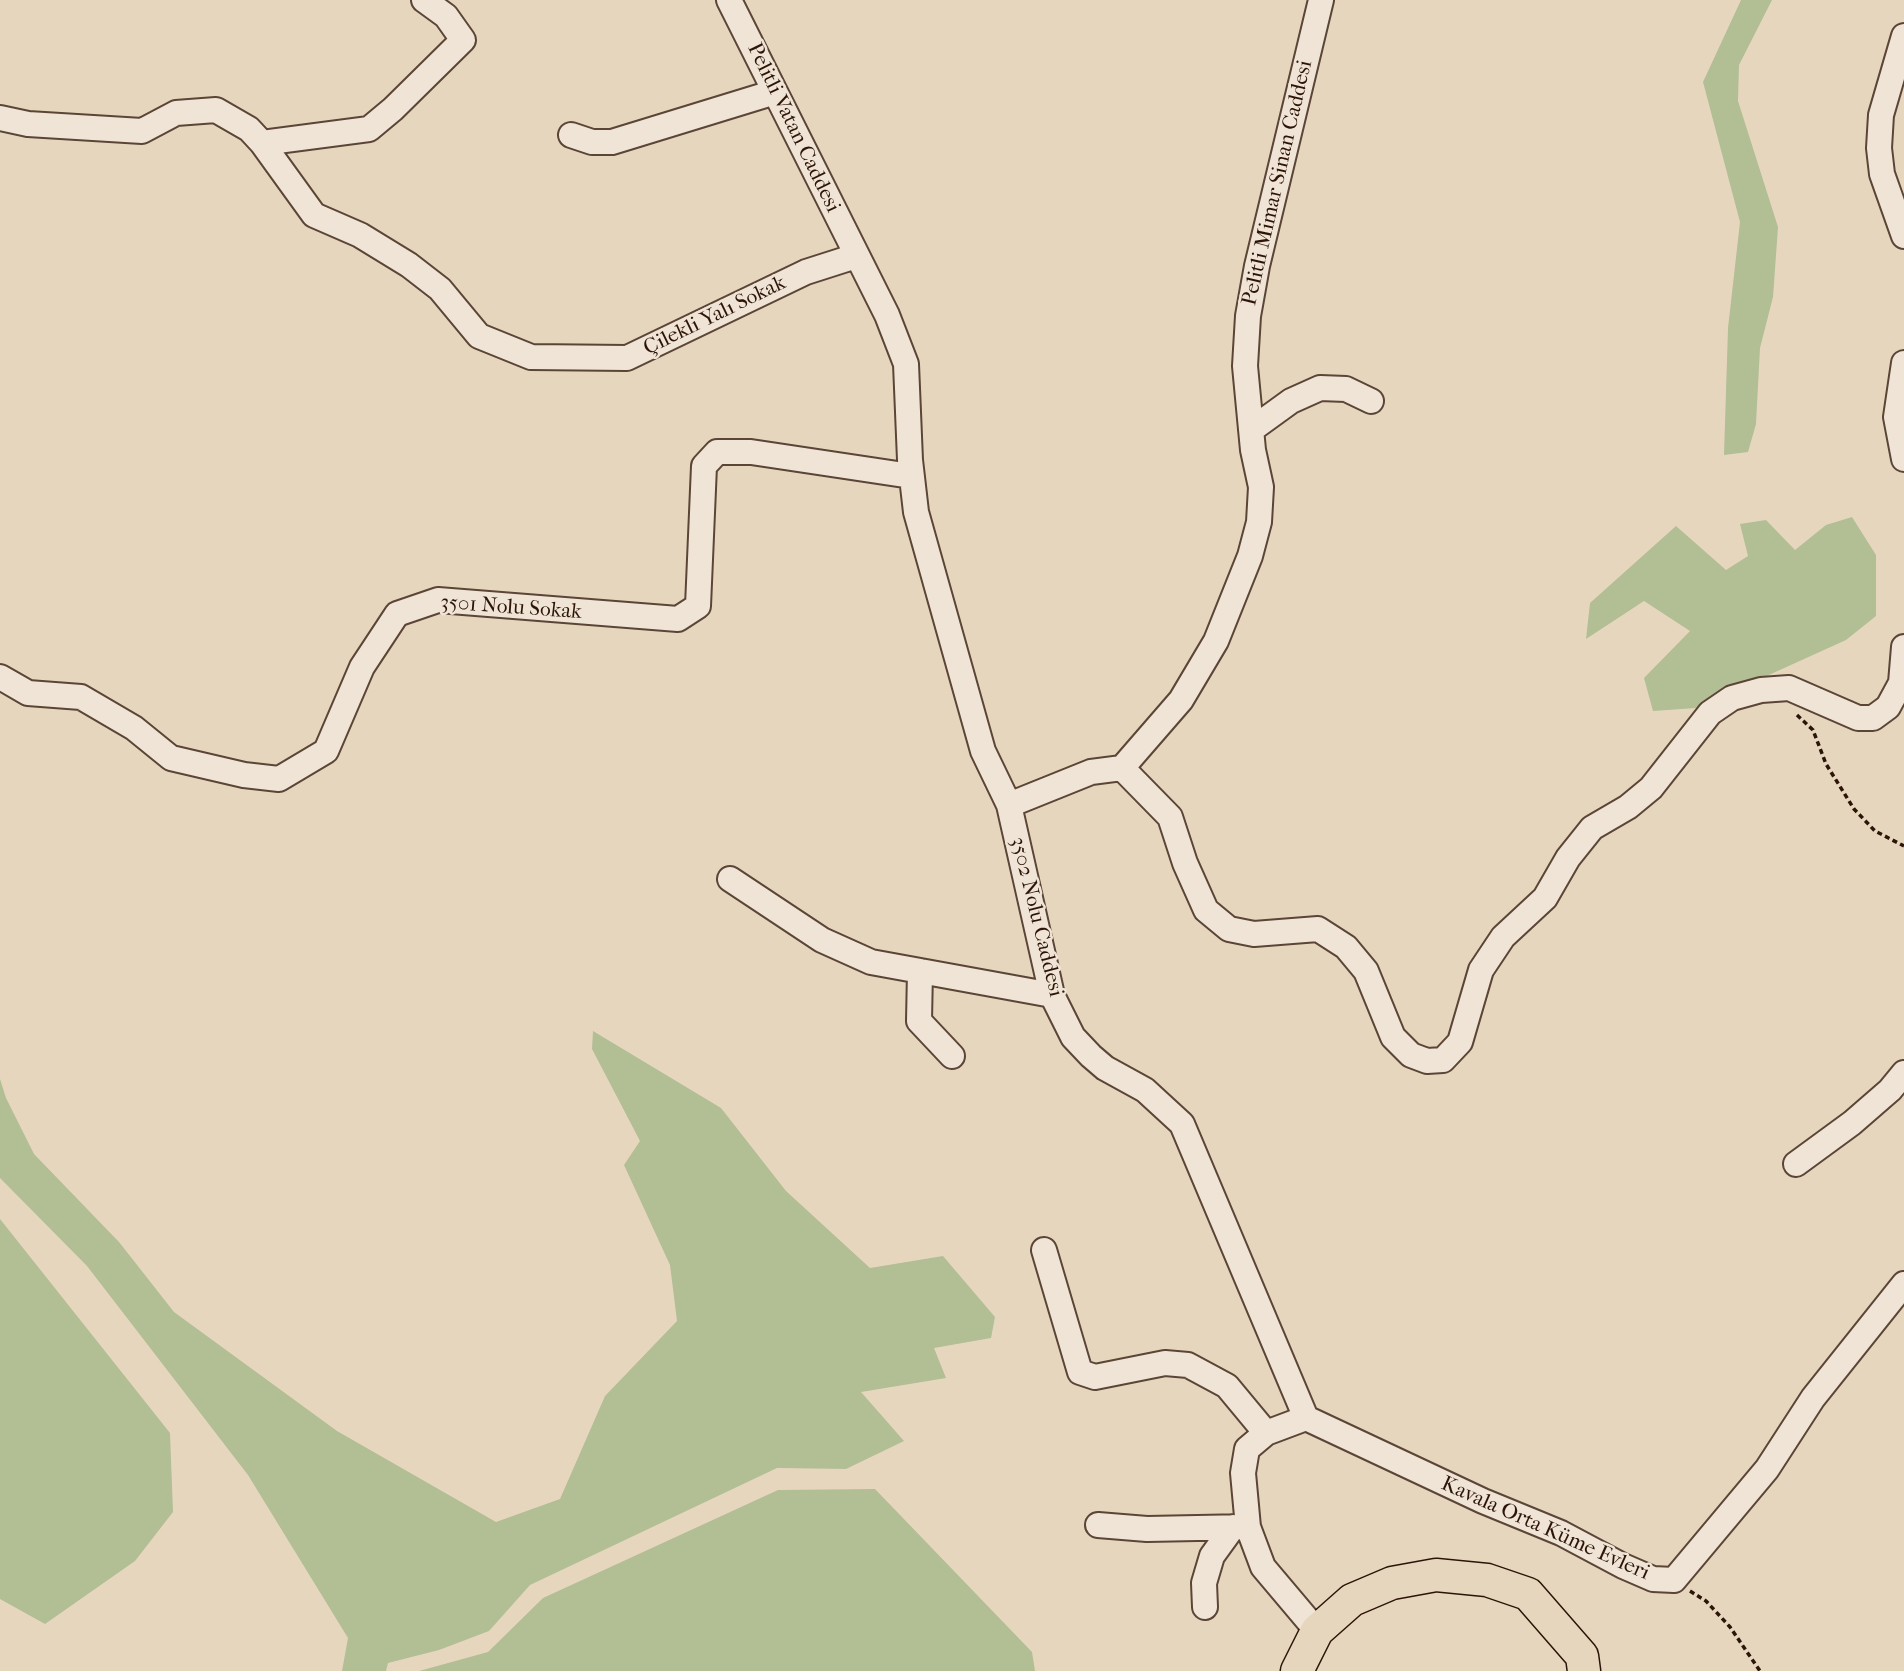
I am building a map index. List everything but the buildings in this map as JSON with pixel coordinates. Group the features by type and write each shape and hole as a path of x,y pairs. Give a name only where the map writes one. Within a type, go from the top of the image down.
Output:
{"main road":[{"path":"1297,1671 1317,1631 1352,1600 1392,1583 1436,1574 1487,1580 1528,1594 1582,1656 1584,1671"}],"street":[{"path":"262,143 369,129 393,109 463,40 446,16 424,0"},
{"name":"Pelitli Vatan Caddesi","path":"729,0 856,256"},
{"name":"Pelitli Mimar Sinan Caddesi","path":"1122,768 1181,701 1216,641 1250,556 1259,522 1261,487 1251,430 1245,366 1248,316 1260,254 1321,0"},
{"path":"1904,36 1881,115 1879,148 1882,174 1904,236"},
{"path":"571,135 592,142 612,142 775,92"},
{"name":"Çilekli Yalı Sokak","path":"0,118 28,124 142,131 176,113 216,110 249,129 314,215 360,235 409,265 440,289 479,336 531,357 627,358 806,272 856,256"},
{"name":"3502 Nolu Caddesi","path":"856,256 887,316 906,364 911,476 924,546 972,714 992,774 1009,805 1052,995 1073,1037 1091,1056 1105,1068 1145,1090 1182,1124 1306,1418"},
{"path":"1904,363 1896,416 1904,459"},
{"path":"1251,430 1291,401 1320,388 1346,389 1371,401"},
{"name":"3501 Nolu Sokak","path":"0,677 28,693 81,697 134,728 171,758 244,775 279,779 327,751 362,667 397,614 438,600 678,618 698,606 704,466 717,452 751,452 911,476"},
{"path":"1009,805 1091,772 1122,768 1170,817 1185,863 1206,910 1229,929 1254,934 1318,929 1346,947 1366,971 1393,1037 1410,1055 1427,1061 1443,1060 1460,1042 1481,970 1503,937 1545,898 1568,858 1592,828 1629,807 1651,788 1710,713 1732,698 1761,690 1789,688 1858,718 1873,718 1888,707 1901,684 1904,647"},
{"path":"730,879 821,940 871,962 1052,995"},
{"path":"920,971 919,1021 952,1056"},
{"path":"1796,1164 1852,1123 1890,1090 1904,1073"},
{"path":"1044,1250 1080,1372 1095,1377 1165,1363 1188,1365 1227,1386 1266,1433"},
{"name":"Kavala Orta Küme Evleri","path":"1306,1418 1483,1501 1561,1533 1623,1566 1653,1579 1674,1580 1767,1469 1813,1398 1904,1284"},
{"path":"1306,1418 1266,1433 1247,1449 1240,1527 1263,1567 1317,1631"},
{"path":"1098,1525 1147,1529 1240,1527"},
{"path":"1205,1607 1204,1583 1212,1556 1240,1527"}],"path":[{"path":"1792,710 1812,730 1826,764 1854,809 1875,831 1904,846"},
{"name":"Kavala Orta Küme Evleri","path":"1674,1580 1706,1601 1730,1627 1759,1671"}],"green space":[{"path":"1741,0 1772,0 1739,65 1738,101 1778,227 1773,297 1760,348 1756,424 1748,452 1724,455 1728,328 1740,222 1703,82"},
{"path":"1852,517 1876,555 1876,616 1846,640 1696,708 1653,711 1644,678 1690,631 1644,601 1586,639 1590,603 1676,526 1726,570 1748,556 1740,524 1766,520 1795,550 1826,525"},
{"path":"593,1031 721,1108 786,1191 870,1268 943,1256 995,1317 991,1338 934,1348 946,1378 861,1392 904,1441 846,1469 777,1468 530,1585 489,1631 439,1650 388,1663 386,1671 342,1671 348,1638 248,1475 87,1266 0,1178 0,1079 6,1098 34,1154 119,1242 174,1312 337,1431 496,1522 560,1499 605,1396 677,1321 670,1265 624,1165 640,1141 592,1049"},
{"path":"0,1219 170,1433 173,1512 135,1561 45,1624 0,1599"},
{"path":"875,1489 1032,1652 1035,1671 419,1671 488,1652 543,1598 778,1490"}]}
